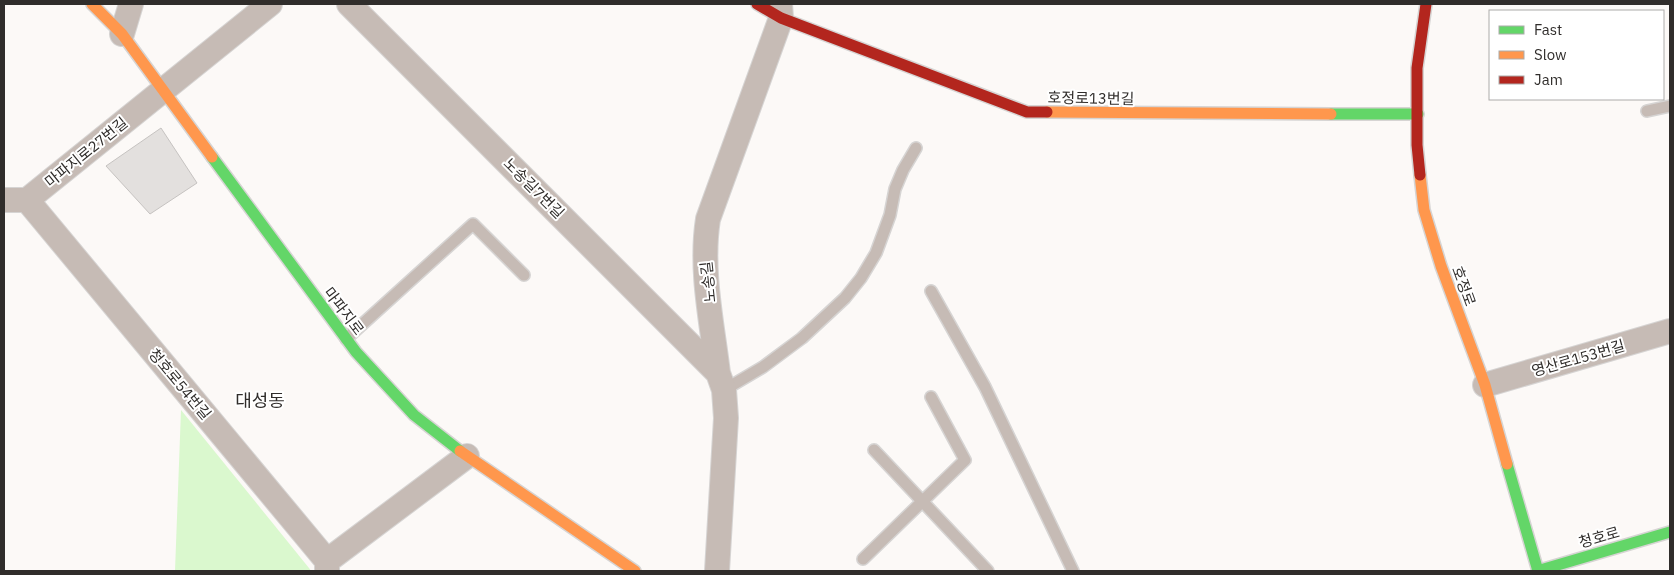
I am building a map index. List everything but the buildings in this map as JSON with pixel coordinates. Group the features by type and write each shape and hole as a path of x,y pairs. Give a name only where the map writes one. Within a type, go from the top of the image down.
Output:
{"street":[{"name":"마파지로","path":"92,4 122,34 356,352 414,415 467,456 635,571"},
{"path":"122,34 131,4"},
{"path":"163,90 270,4"},
{"name":"노송길7번길","path":"349,4 721,381"},
{"name":"호정로13번길","path":"757,4 781,11 1027,112 1418,114"},
{"name":"호정로","path":"1426,4 1417,68 1417,145 1424,210 1441,266 1485,385 1538,571"},
{"name":"노송길","path":"717,571 726,418 704,259 708,220 781,11"},
{"name":"마파지로27번길","path":"15,200 163,90"},
{"name":"청호로54번길","path":"15,200 327,566"},
{"name":"영산로153번길","path":"1485,385 1670,331"},
{"path":"327,566 467,456"},
{"name":"청호로","path":"1538,571 1578,565 1670,532"}],"lane":[{"path":"1647,111 1670,106"},
{"path":"721,381 763,367 802,338 845,298 861,278 876,253 890,215 895,189 916,148"},
{"path":"346,339 473,224 524,276"},
{"path":"931,291 984,387 1073,571"},
{"path":"862,559 965,460 931,397"},
{"path":"874,450 988,571"}],"green space":[{"path":"181,410 309,568 311,571 175,571"}],"traffic: fast":[{"path":"1331,114 1418,114"},
{"path":"212,157 356,352 414,415 460,451"},
{"path":"1507,464 1538,571"},
{"path":"1537,571 1670,532"}],"traffic: slow":[{"path":"92,4 122,34 212,157"},
{"path":"1047,112 1331,114"},
{"path":"1420,175 1424,210 1441,266 1485,385 1507,464"},
{"path":"460,451 635,571"}],"traffic: jam":[{"path":"757,4 781,18 1027,112 1047,112"},
{"path":"1420,175 1417,145 1417,68 1426,4"}],"district":[{"name":"대성동","path":"260,400"}]}
